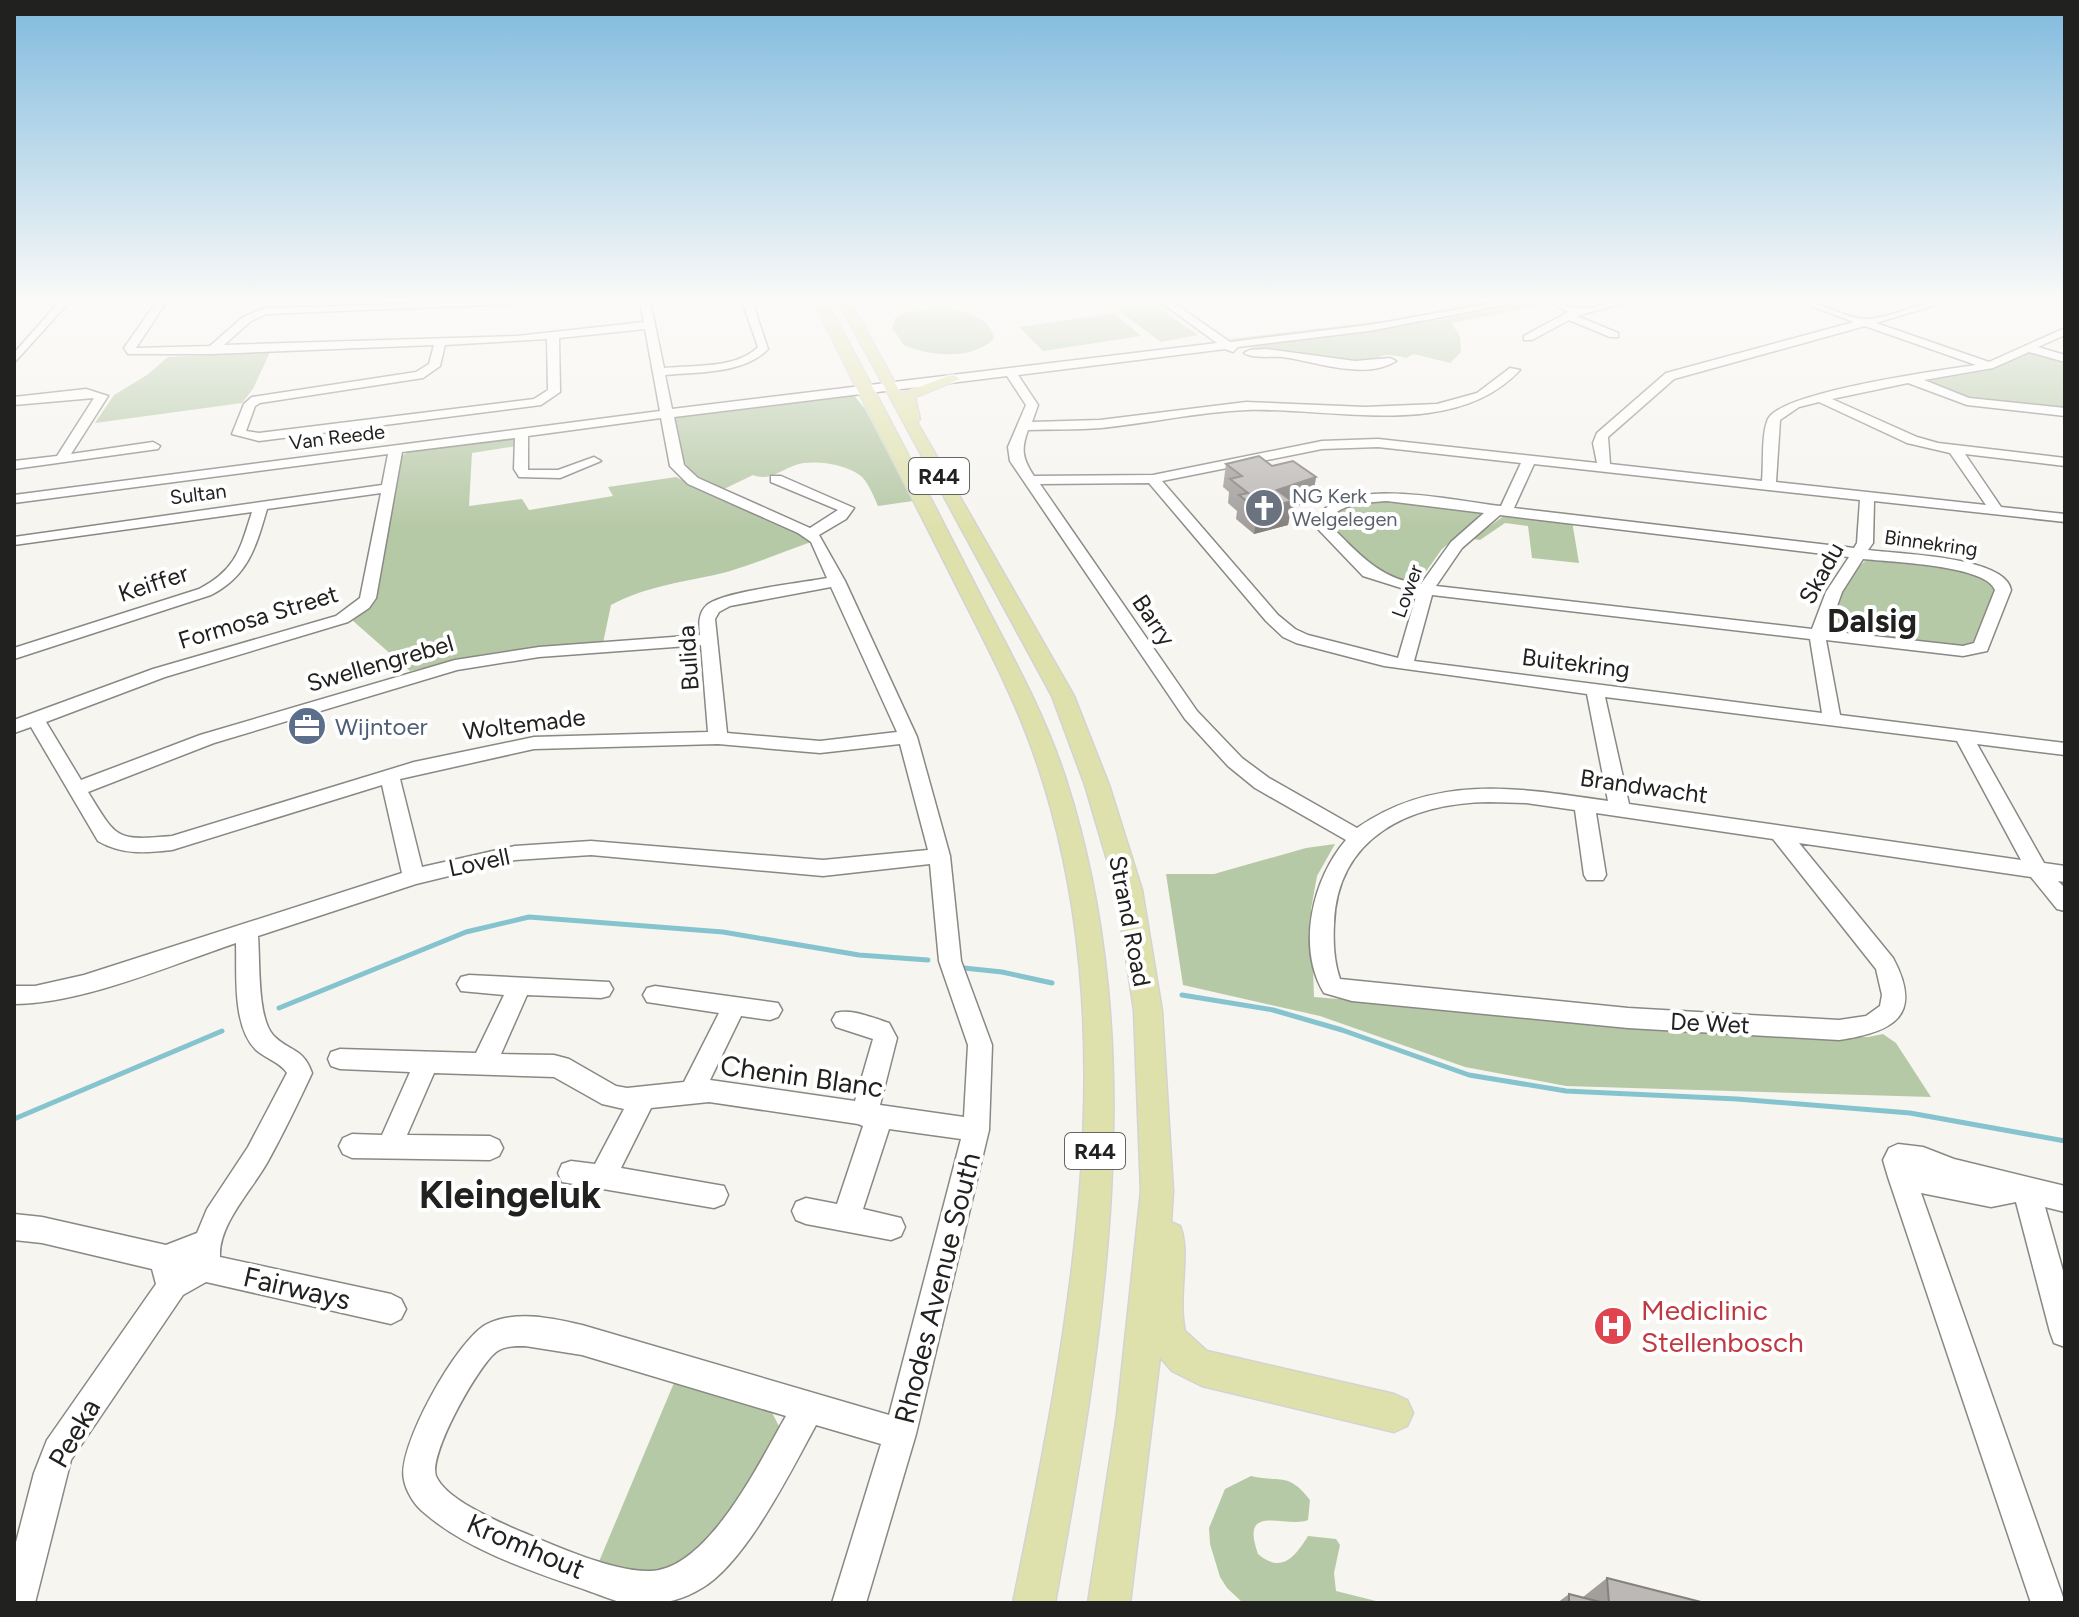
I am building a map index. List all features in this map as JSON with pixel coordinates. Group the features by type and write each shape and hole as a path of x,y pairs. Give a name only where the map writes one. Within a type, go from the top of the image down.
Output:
{"main road":[{"name":"Strand Road","path":"859,376 1041,740 1069,830 1090,941 1097,1003 1097,1110 1089,1287 1055,1497 1034,1603"},
{"name":"Strand Road","path":"885,376 1063,696 1097,785 1129,890 1148,1011 1157,1191 1136,1415 1109,1603"},
{"path":"910,424 913,415 908,403 910,394 953,379"},
{"path":"1152,1069 1166,1133 1170,1178 1165,1314 1167,1329 1179,1354 1202,1368 1394,1413"}],"street":[{"path":"409,376 256,400 250,404 238,434 259,437 537,402 554,392 554,376"},
{"path":"659,376 674,458 682,473 810,534 841,516 847,508 776,479"},
{"name":"Van Reede","path":"14,499 972,376"},
{"name":"Van Reede","path":"995,376 1015,379"},
{"path":"1015,379 1031,376"},
{"path":"1044,379 1064,376"},
{"path":"1030,480 1153,479 1312,447 1438,408 1465,403 1487,393 1506,376"},
{"path":"1604,467 1600,443 1606,432 1660,382 1674,376"},
{"path":"1769,485 1776,415 1795,404 1925,376"},
{"name":"Barry","path":"1015,379 1032,405 1014,453 1191,715 1235,762 1262,783 1358,838"},
{"path":"1909,379 1967,401 2065,412"},
{"path":"14,401 86,393 102,396 61,459"},
{"path":"1819,398 1912,440 1956,451 2065,462"},
{"path":"1025,426 1109,423 1246,406 1372,427 1529,459 2065,520"},
{"path":"522,433 521,469 524,474 560,474 594,461"},
{"path":"14,465 153,446"},
{"name":"Formosa Street","path":"14,727 159,673 322,626 353,613 368,598 396,449"},
{"path":"1956,451 1997,511"},
{"name":"Lower","path":"1405,664 1425,589 1450,549 1501,510 1522,481 1529,459"},
{"name":"Buitekring","path":"1153,479 1280,627 1302,639 1405,664 2065,749"},
{"name":"Sultan","path":"14,541 388,488"},
{"name":"Skadu","path":"1832,719 1818,651 1818,634 1834,592 1859,553 1867,533 1867,497"},
{"name":"Binnekring","path":"1378,498 1859,553 1971,567 1992,575 2003,585 2003,590 1981,647 1963,651 1425,589 1392,582 1362,567 1322,525 1323,517 1347,504 1378,498"},
{"name":"Keiffer","path":"14,654 205,592 229,580 238,570 261,506"},
{"name":"Rhodes Avenue South","path":"810,534 823,550 908,737 940,856 953,971 980,1045 976,1130 900,1434 849,1603"},
{"name":"Bulida","path":"718,738 707,619 717,605 837,581"},
{"name":"Swellengrebel","path":"77,789 194,744 455,665 539,652 709,639"},
{"path":"1595,690 1620,809"},
{"name":"Woltemade","path":"35,719 105,836 117,843 156,846 190,839 441,762 534,743 718,738 820,747 908,737"},
{"path":"1963,736 2037,870 2065,903"},
{"path":"390,777 414,877"},
{"name":"Brandwacht","path":"1324,964 1322,918 1326,895 1343,855 1358,838 1386,818 1416,805 1450,797 1526,796 1584,803 2065,874"},
{"path":"1584,803 1595,875"},
{"name":"De Wet","path":"1324,964 1332,986 1352,992 1628,1018 1839,1030 1868,1026 1882,1020 1891,1010 1894,995 1885,964 1780,833"},
{"name":"Lovell","path":"14,1013 24,995 96,980 414,877 515,853 561,848 650,852 823,868 940,856"},
{"name":"Peeka","path":"18,1603 58,1451 217,1218 257,1155 300,1073 298,1064 292,1058 268,1048 254,1020 247,933"},
{"path":"469,984 601,989"},
{"path":"484,1063 520,986"},
{"path":"655,995 770,1010"},
{"path":"692,1092 734,1006"},
{"path":"844,1020 880,1030 885,1038 872,1117 846,1219"},
{"name":"Chenin Blanc","path":"340,1059 554,1066 569,1070 611,1096 642,1100 692,1092 731,1094 976,1130"},
{"path":"390,1145 427,1061"},
{"path":"603,1177 642,1100"},
{"path":"352,1146 490,1148"},
{"path":"571,1173 714,1195"},
{"path":"2048,1603 1920,1173 1991,1194 2026,1187 2065,1199"},
{"path":"2026,1187 2065,1332"},
{"path":"806,1211 891,1227"},
{"name":"Fairways","path":"14,1227 42,1230 188,1261 391,1309"},
{"name":"Kromhout","path":"809,1407 732,1536 701,1569 683,1581 664,1587 642,1590 626,1586 473,1527 440,1507 420,1482 418,1469 427,1438 471,1357 481,1342 507,1332 555,1335 809,1407 900,1434"}],"green space":[{"path":"145,376 259,376 242,403 95,423 114,395"},
{"path":"1952,376 2065,376 2065,411 1961,400 1919,382"},
{"path":"853,394 865,409 913,501 878,506 867,484 857,473 840,466 819,463 800,464 768,476 753,475 722,490 697,476 681,455 673,419 676,417"},
{"path":"511,437 517,441 517,446 472,453 469,506 522,499 529,510 613,496 608,487 676,477 802,535 811,542 738,569 653,588 625,598 611,605 603,643 498,652 410,671 352,620 376,598 401,456 414,449"},
{"path":"1386,500 1479,511 1483,515 1442,549 1417,584 1384,577 1328,528 1328,518 1340,509"},
{"path":"1505,515 1572,521 1579,563 1532,558 1528,526 1505,523 1480,540 1472,539"},
{"path":"1869,558 1954,567 1998,584 1977,641 1968,647 1831,631 1827,625 1838,597 1855,571"},
{"path":"1335,844 1317,876 1311,909 1314,997 1814,1037 1883,1034 1896,1043 1931,1097 1566,1086 1465,1067 1320,1016 1183,985 1166,874 1214,874 1306,848"},
{"path":"676,1378 769,1407 780,1428 702,1560 643,1577 598,1564"},
{"path":"1251,1476 1289,1482 1310,1500 1308,1520 1260,1522 1255,1528 1254,1538 1258,1554 1274,1563 1281,1563 1293,1556 1308,1536 1336,1539 1340,1545 1334,1573 1336,1591 1384,1603 1243,1603 1227,1588 1220,1577 1210,1544 1209,1528 1225,1489"}],"building":[{"path":"1259,456 1272,466 1293,461 1316,477 1277,490 1292,501 1258,510 1239,495 1248,493 1230,479 1242,476 1226,464"},
{"path":"1607,1578 1705,1603 1609,1603"},
{"path":"1569,1594 1604,1603 1569,1603"}],"waterway":[{"path":"279,1008 466,932 529,917 723,932 859,955 928,960"},
{"path":"964,968 1002,972 1052,983"},
{"path":"1182,995 1273,1010 1342,1030 1469,1075 1566,1091 1737,1099 1910,1113 2065,1141"},
{"path":"14,1119 222,1031"}],"place":[{"name":"NG Kerk Welgelegen","path":"1264,508"},
{"name":"Wijntoer","path":"307,726"},
{"name":"Mediclinic Stellenbosch","path":"1613,1326"}],"district":[{"name":"Dalsig","path":"1872,621"},
{"name":"Kleingeluk","path":"510,1195"}]}
